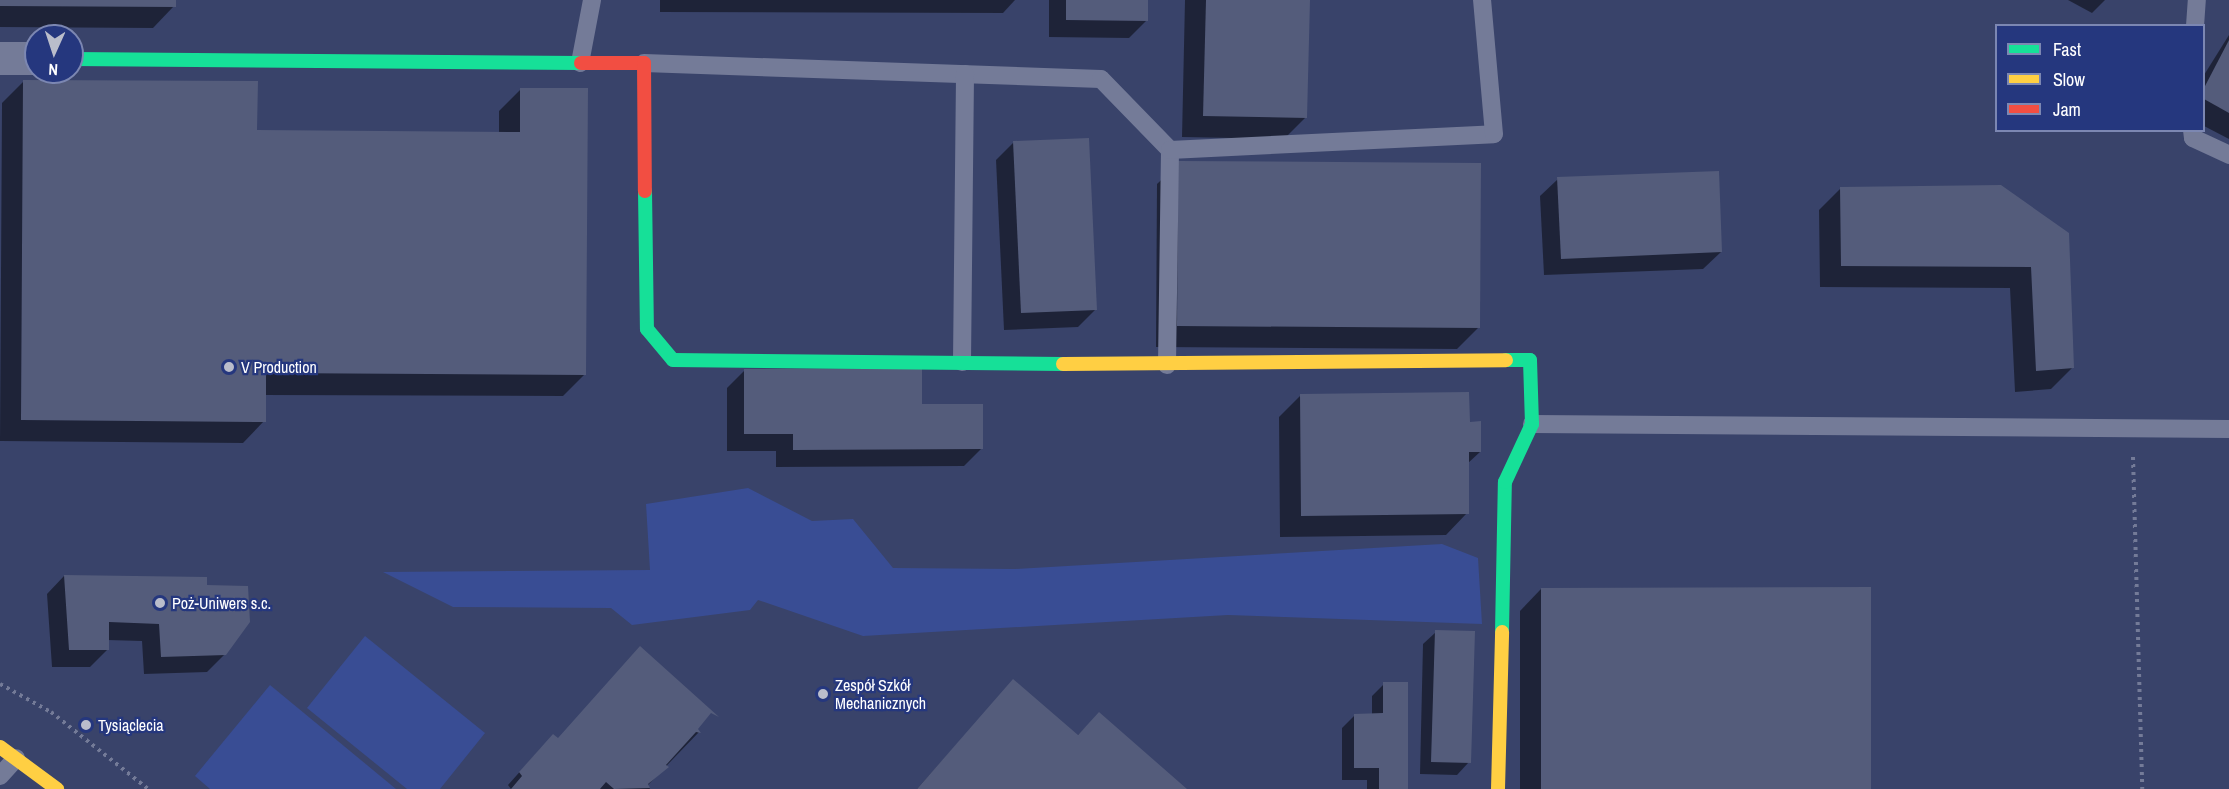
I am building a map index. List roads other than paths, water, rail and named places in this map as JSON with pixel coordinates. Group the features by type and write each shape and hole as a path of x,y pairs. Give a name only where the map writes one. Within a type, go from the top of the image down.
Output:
{"street":[{"path":"0,58 24,58"},
{"path":"84,59 644,63 647,330 673,360 1167,365 1530,360 1532,424 1505,482 1498,789"},
{"path":"0,747 57,789"}],"lane":[{"path":"580,63 592,0"},
{"path":"1170,150 1494,135 1482,0"},
{"path":"2195,24 2197,0"},
{"path":"644,63 1101,79 1170,150 1167,365"},
{"path":"962,362 964,74"},
{"path":"2192,132 2193,138 2229,155"},
{"path":"1532,424 1806,423 2132,430 2229,429"},
{"path":"0,776 16,758"}],"place":[{"name":"V Production","path":"229,367"},
{"name":"Poż-Uniwers s.c.","path":"160,603"},
{"name":"Zespół Szkół Mechanicznych","path":"823,694"},
{"name":"Tysiąclecia","path":"86,725"}]}
